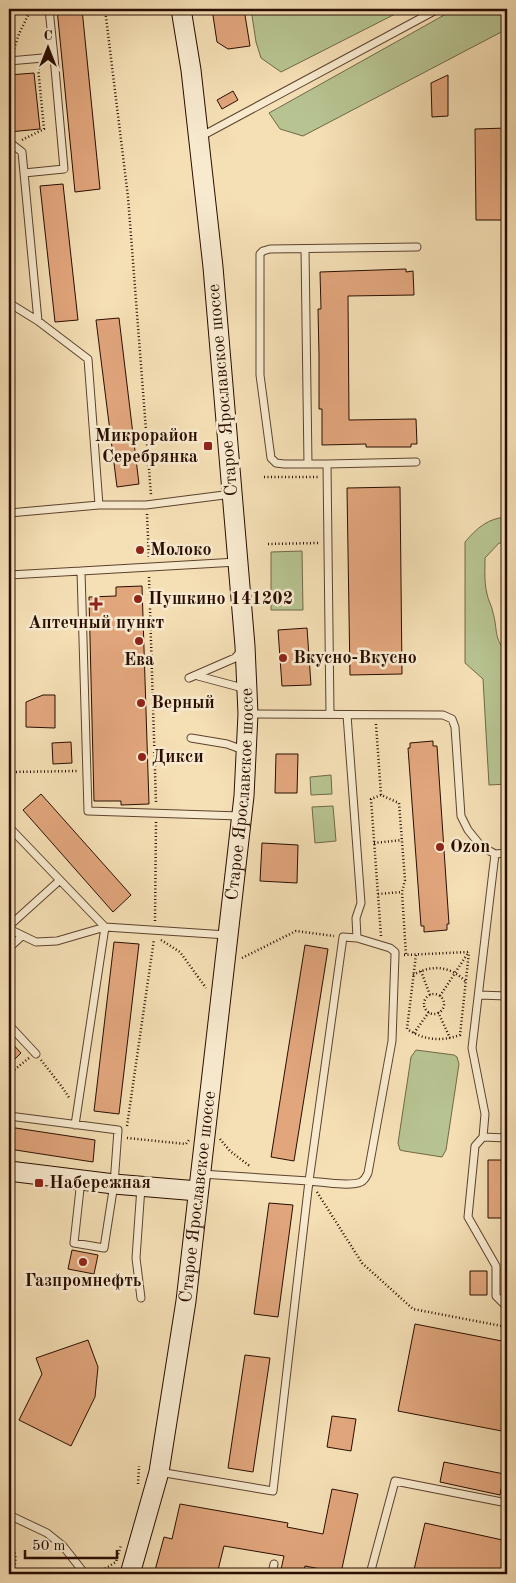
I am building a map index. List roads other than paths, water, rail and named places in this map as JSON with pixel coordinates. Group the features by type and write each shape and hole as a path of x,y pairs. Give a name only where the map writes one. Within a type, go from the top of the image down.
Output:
{"main road":[{"name":"Старое Ярославское шоссе","path":"130,1574 159,1472 186,1301 241,816 248,705 245,646 213,267 199,137 181,9"},
{"path":"9,1171 114,1184 141,1185 199,1182"}],"lane":[{"path":"24,173 64,168 49,9"},
{"path":"199,137 438,9"},
{"path":"10,61 54,57"},
{"path":"11,145 22,152 38,322"},
{"path":"416,462 308,464 276,463 271,458 260,375 260,254 270,249 417,247"},
{"path":"305,248 308,464"},
{"path":"9,303 88,359 99,505"},
{"path":"327,464 330,714"},
{"path":"9,513 99,505 146,505 232,494"},
{"path":"9,575 238,562"},
{"path":"81,571 88,811 241,816"},
{"path":"189,678 198,676 235,658 245,646"},
{"path":"198,676 239,687 248,705 347,715 443,715 452,719 455,727 461,816 468,830 481,846 495,854 507,853"},
{"path":"347,715 361,903 356,918 357,938"},
{"path":"191,738 227,744 246,751"},
{"path":"9,828 106,927"},
{"path":"495,854 472,1048 485,1114 483,1137 476,1146 468,1217 496,1266 496,1296 507,1307"},
{"path":"60,880 9,927 22,936 36,942 57,941 106,927 228,935"},
{"path":"75,1125 106,927"},
{"path":"9,948 22,936"},
{"path":"159,1472 272,1491 309,1181 343,937 357,938 393,949 395,955 392,1041 366,1179 360,1183 352,1184 309,1181 263,1177 199,1182"},
{"path":"479,995 507,996"},
{"path":"9,1025 36,1054"},
{"path":"9,1116 118,1130 114,1184 104,1248 74,1243 82,1180"},
{"path":"483,1137 507,1138"},
{"path":"141,1185 136,1258 141,1298"},
{"path":"370,1574 395,1481 507,1503"},
{"path":"9,1515 47,1533 63,1546 85,1574"},
{"path":"272,1574 274,1564"}],"place":[{"name":"Микрорайон Серебрянка","path":"208,446"},
{"name":"Молоко","path":"140,550"},
{"name":"Пушкино 141202","path":"138,599"},
{"name":"Аптечный пункт","path":"96,604"},
{"name":"Ева","path":"139,641"},
{"name":"Вкусно-Вкусно","path":"283,658"},
{"name":"Верный","path":"141,703"},
{"name":"Дикси","path":"142,757"},
{"name":"Ozon","path":"440,847"},
{"name":"Набережная","path":"39,1183"},
{"name":"Газпромнефть","path":"83,1262"}]}
